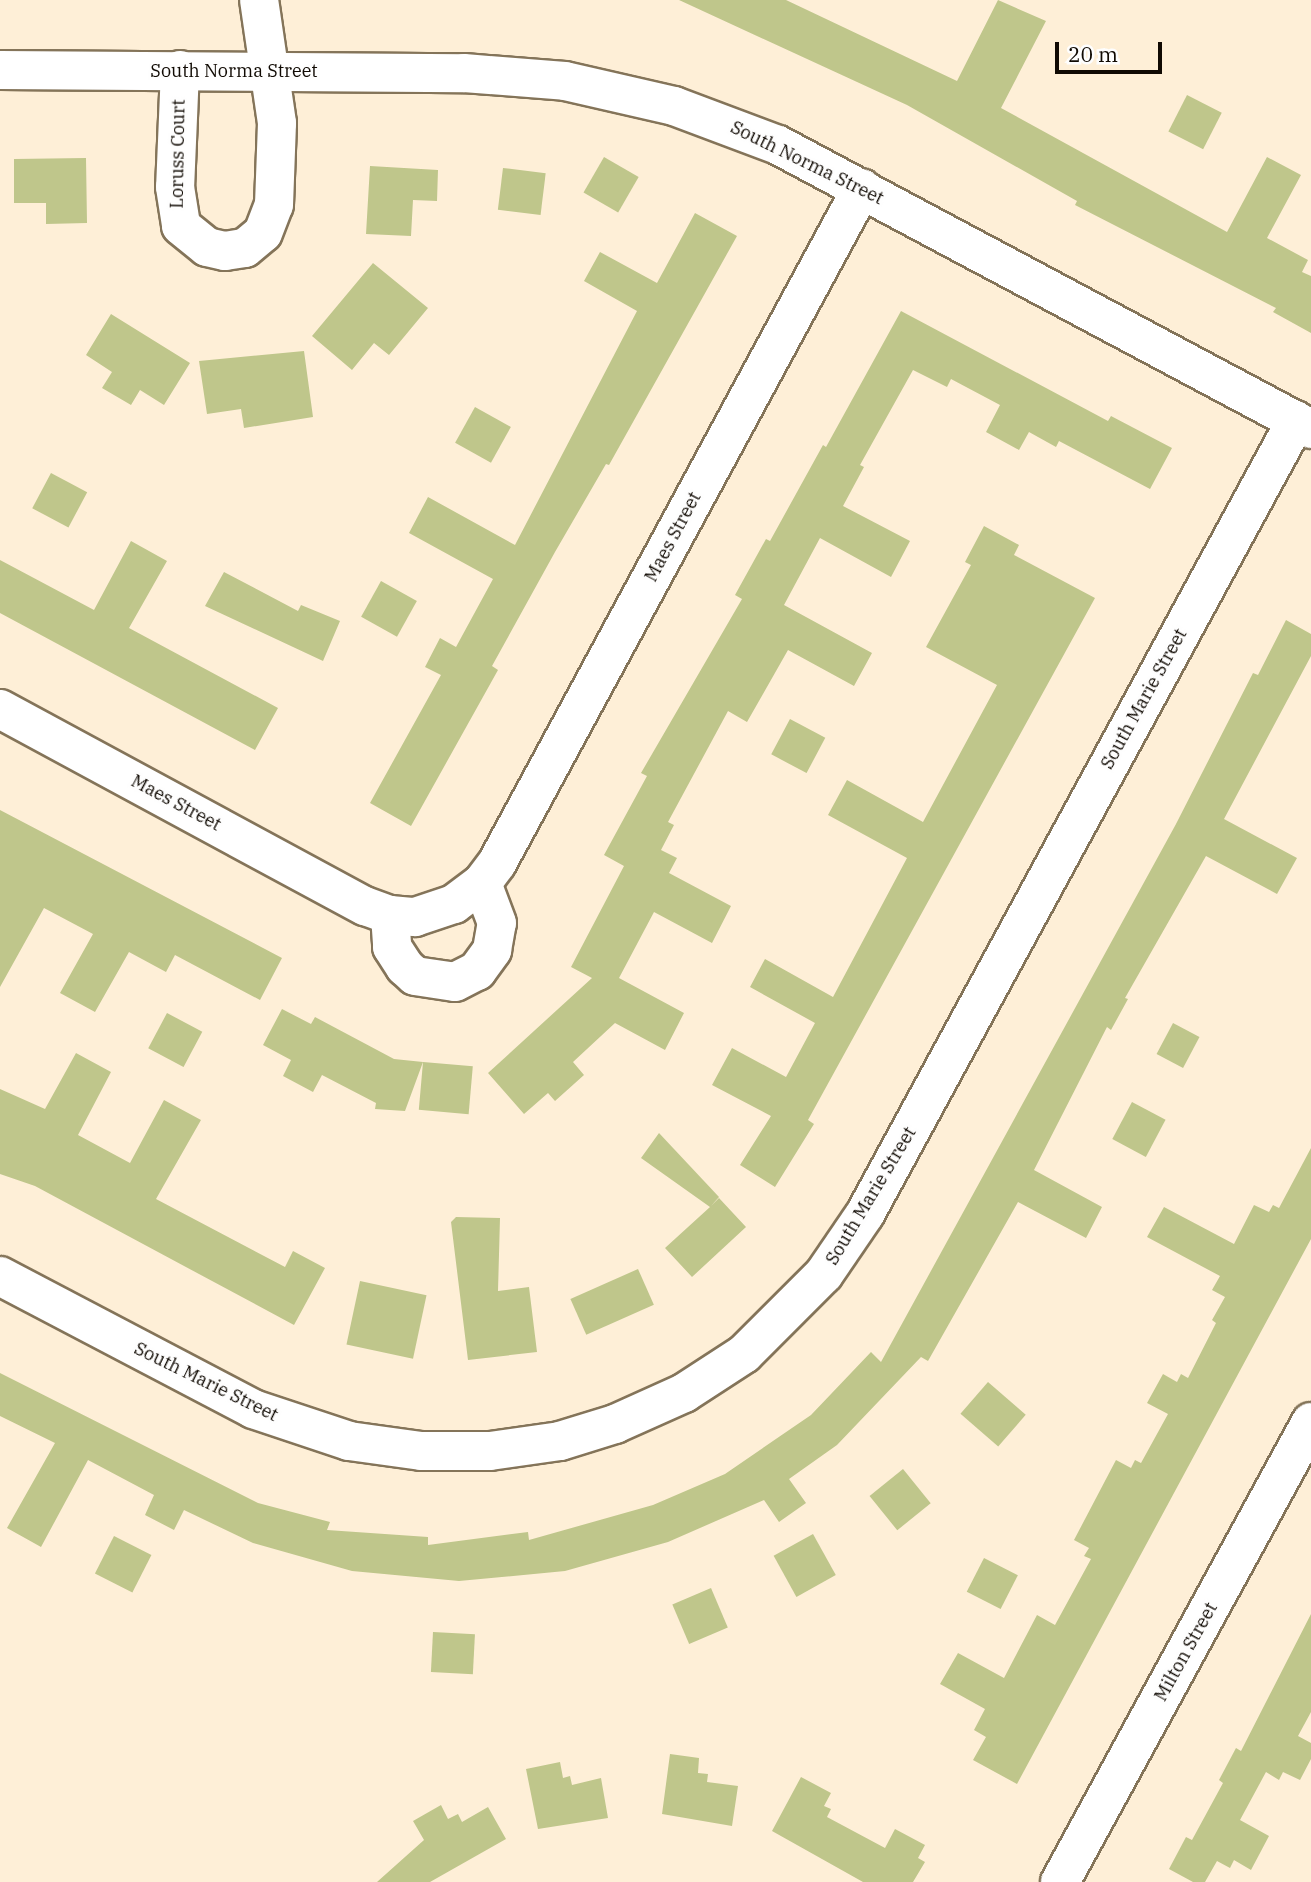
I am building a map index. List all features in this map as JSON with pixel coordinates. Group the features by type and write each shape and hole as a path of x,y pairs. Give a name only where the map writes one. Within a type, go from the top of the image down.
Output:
{"street":[{"name":"Loruss Court","path":"180,71 177,217 195,242 225,251 255,242 274,205 277,124 259,0"},
{"name":"South Norma Street","path":"0,70 464,73 565,81 674,106 738,128 862,188 1303,425"},
{"name":"Maes Street","path":"0,709 365,906 390,915 435,913 482,883 497,863 862,188"},
{"name":"South Marie Street","path":"0,1276 253,1409 349,1441 421,1451 490,1451 593,1431 684,1393 744,1354 824,1274 865,1214 1303,425"},
{"path":"390,915 391,947 405,967 426,979 455,982 477,971 492,950 497,923 482,883"},
{"name":"Milton Street","path":"1060,1882 1311,1422"}],"building":[{"path":"679,0 786,0 957,81 998,0 1046,21 1001,108 1227,232 1267,157 1301,175 1267,238 1308,260 1302,272 1311,276 1311,333 1273,312 1276,308 1075,205 1077,201 907,105"},
{"path":"1187,95 1222,113 1203,149 1168,132"},
{"path":"604,157 639,177 618,213 584,193"},
{"path":"86,158 87,223 46,224 46,203 14,203 14,159"},
{"path":"370,166 438,170 437,201 413,200 411,236 366,234"},
{"path":"503,168 546,173 541,215 498,210"},
{"path":"695,213 737,236 609,465 606,464 492,666 498,670 411,826 370,803 441,675 425,667 440,638 456,647 493,579 409,533 428,497 515,545 637,311 584,281 600,252 657,283"},
{"path":"373,263 428,308 389,355 374,343 352,370 312,336"},
{"path":"901,311 1108,421 1111,416 1172,448 1150,489 1059,441 1056,447 1029,432 1019,450 986,432 1000,405 951,379 947,387 913,370 860,465 864,467 843,506 910,541 891,577 820,538 784,605 872,653 854,686 788,650 747,722 728,711 668,822 674,825 661,850 677,858 669,873 731,906 712,943 654,912 619,978 684,1013 665,1050 615,1023 573,1062 584,1075 555,1101 548,1093 524,1114 488,1073 592,978 571,967 624,866 604,855 647,776 641,773 742,599 735,595 766,539 770,541 823,445 826,447"},
{"path":"111,314 190,363 164,405 140,390 131,405 102,388 112,372 86,355"},
{"path":"304,351 313,417 244,428 241,409 207,414 199,361"},
{"path":"475,407 511,427 491,463 455,443"},
{"path":"51,473 87,492 68,528 32,508"},
{"path":"984,526 1019,545 1014,555 1095,598 808,1120 814,1124 775,1187 740,1165 771,1116 712,1085 732,1048 786,1077 815,1023 750,987 765,959 833,997 907,858 828,815 847,780 923,822 997,685 926,647 971,565 965,562"},
{"path":"131,541 167,561 129,628 278,708 255,750 0,613 0,560 94,610"},
{"path":"224,572 298,611 301,605 340,621 323,661 205,606"},
{"path":"381,581 417,601 397,637 361,617"},
{"path":"1286,620 1311,634 1311,656 1224,819 1297,858 1277,894 1206,856 1125,998 1128,999 1111,1030 1107,1027 1034,1170 1102,1207 1086,1238 1018,1202 928,1361 921,1357 837,1445 789,1479 806,1503 779,1522 764,1500 668,1542 565,1571 459,1581 352,1571 253,1543 184,1510 174,1530 145,1515 154,1495 88,1460 41,1547 7,1528 55,1443 0,1416 0,1373 258,1503 330,1522 327,1530 428,1537 428,1545 528,1532 529,1540 653,1505 725,1474 811,1415 871,1352 881,1362 1176,824 1253,673 1258,675"},
{"path":"790,719 825,738 807,773 771,754"},
{"path":"0,810 282,958 260,1000 175,955 166,972 129,952 95,1012 60,993 93,934 44,908 0,987"},
{"path":"282,1009 311,1024 315,1017 394,1059 423,1062 405,1111 375,1109 376,1103 322,1075 313,1092 283,1076 291,1060 263,1045"},
{"path":"167,1013 202,1032 184,1067 148,1048"},
{"path":"1173,1023 1199,1037 1183,1068 1157,1054"},
{"path":"76,1053 111,1072 78,1135 130,1163 164,1100 201,1120 156,1199 285,1267 293,1251 325,1268 294,1325 35,1186 0,1174 0,1089 45,1109"},
{"path":"423,1062 473,1066 469,1114 419,1110"},
{"path":"1132,1102 1166,1120 1146,1157 1112,1139"},
{"path":"659,1133 719,1197 711,1206 719,1198 746,1227 692,1277 665,1248 710,1207 641,1158"},
{"path":"1311,1148 1311,1239 1017,1784 973,1760 986,1737 974,1730 985,1709 940,1684 958,1653 1004,1678 1037,1615 1055,1625 1091,1559 1084,1556 1089,1548 1074,1540 1116,1460 1131,1468 1135,1460 1141,1463 1168,1414 1147,1403 1163,1374 1177,1382 1181,1374 1188,1378 1216,1323 1212,1320 1225,1297 1212,1290 1220,1276 1147,1237 1164,1207 1234,1244 1254,1205 1269,1212 1273,1205 1279,1208"},
{"path":"456,1217 500,1218 498,1291 529,1287 537,1352 468,1360 451,1222"},
{"path":"638,1269 654,1305 586,1335 570,1299"},
{"path":"360,1281 427,1295 413,1359 346,1345"},
{"path":"988,1382 1026,1415 998,1447 960,1414"},
{"path":"903,1469 931,1503 897,1530 870,1496"},
{"path":"813,1534 836,1575 796,1597 774,1556"},
{"path":"114,1536 151,1555 132,1592 95,1573"},
{"path":"984,1558 1018,1575 1001,1609 967,1592"},
{"path":"711,1588 728,1628 689,1644 672,1604"},
{"path":"1311,1614 1311,1712 1298,1736 1311,1743 1311,1759 1300,1780 1283,1772 1279,1780 1266,1772 1240,1820 1269,1836 1251,1870 1234,1860 1230,1868 1217,1861 1205,1882 1193,1882 1169,1869 1186,1837 1192,1840 1223,1783 1219,1780 1236,1748 1241,1751"},
{"path":"433,1632 475,1634 473,1674 431,1672"},
{"path":"670,1754 699,1758 698,1773 708,1774 707,1782 738,1786 732,1826 662,1814"},
{"path":"560,1762 563,1778 570,1776 572,1785 601,1778 608,1818 538,1829 526,1769"},
{"path":"801,1777 831,1793 824,1806 831,1809 827,1817 885,1848 895,1829 925,1845 918,1858 925,1862 913,1882 863,1882 772,1831"},
{"path":"441,1805 448,1819 458,1814 462,1822 488,1807 506,1839 430,1882 377,1882 424,1840 413,1821"}]}
